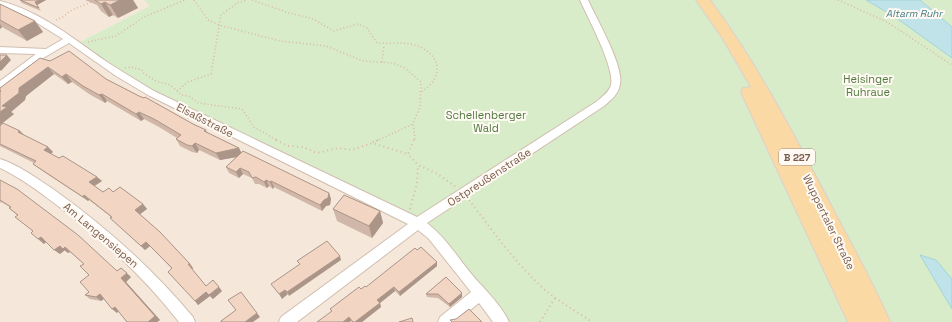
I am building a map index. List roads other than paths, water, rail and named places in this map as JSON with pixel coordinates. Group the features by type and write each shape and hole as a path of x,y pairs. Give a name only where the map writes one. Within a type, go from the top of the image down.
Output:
{"main road":[{"name":"Wuppertaler Straße","path":"692,0 747,88 860,322"},
{"name":"Wuppertaler Straße","path":"703,0 743,59 777,118 879,322"}],"street":[{"name":"Ostpreußenstraße","path":"286,322 412,220 464,194 600,104 611,95 616,84 614,69 584,0"},
{"name":"Elsaßstraße","path":"0,3 29,14 48,24 112,69 151,93 412,220 433,236 443,246 502,322"},
{"path":"0,86 46,52 74,42"},
{"path":"0,50 46,52"},
{"name":"Am Langensiepen","path":"0,163 22,174 47,191 106,236 153,281 188,322"},
{"path":"446,322 480,292"}],"water":[{"name":"Altarm Ruhr","path":"866,0 920,0 952,27 952,58 895,17"},
{"path":"920,255 936,260 952,279 952,309"}],"park label":[{"name":"Heisinger Ruhraue","path":"868,85"},
{"name":"Schellenberger Wald","path":"486,121"}]}
